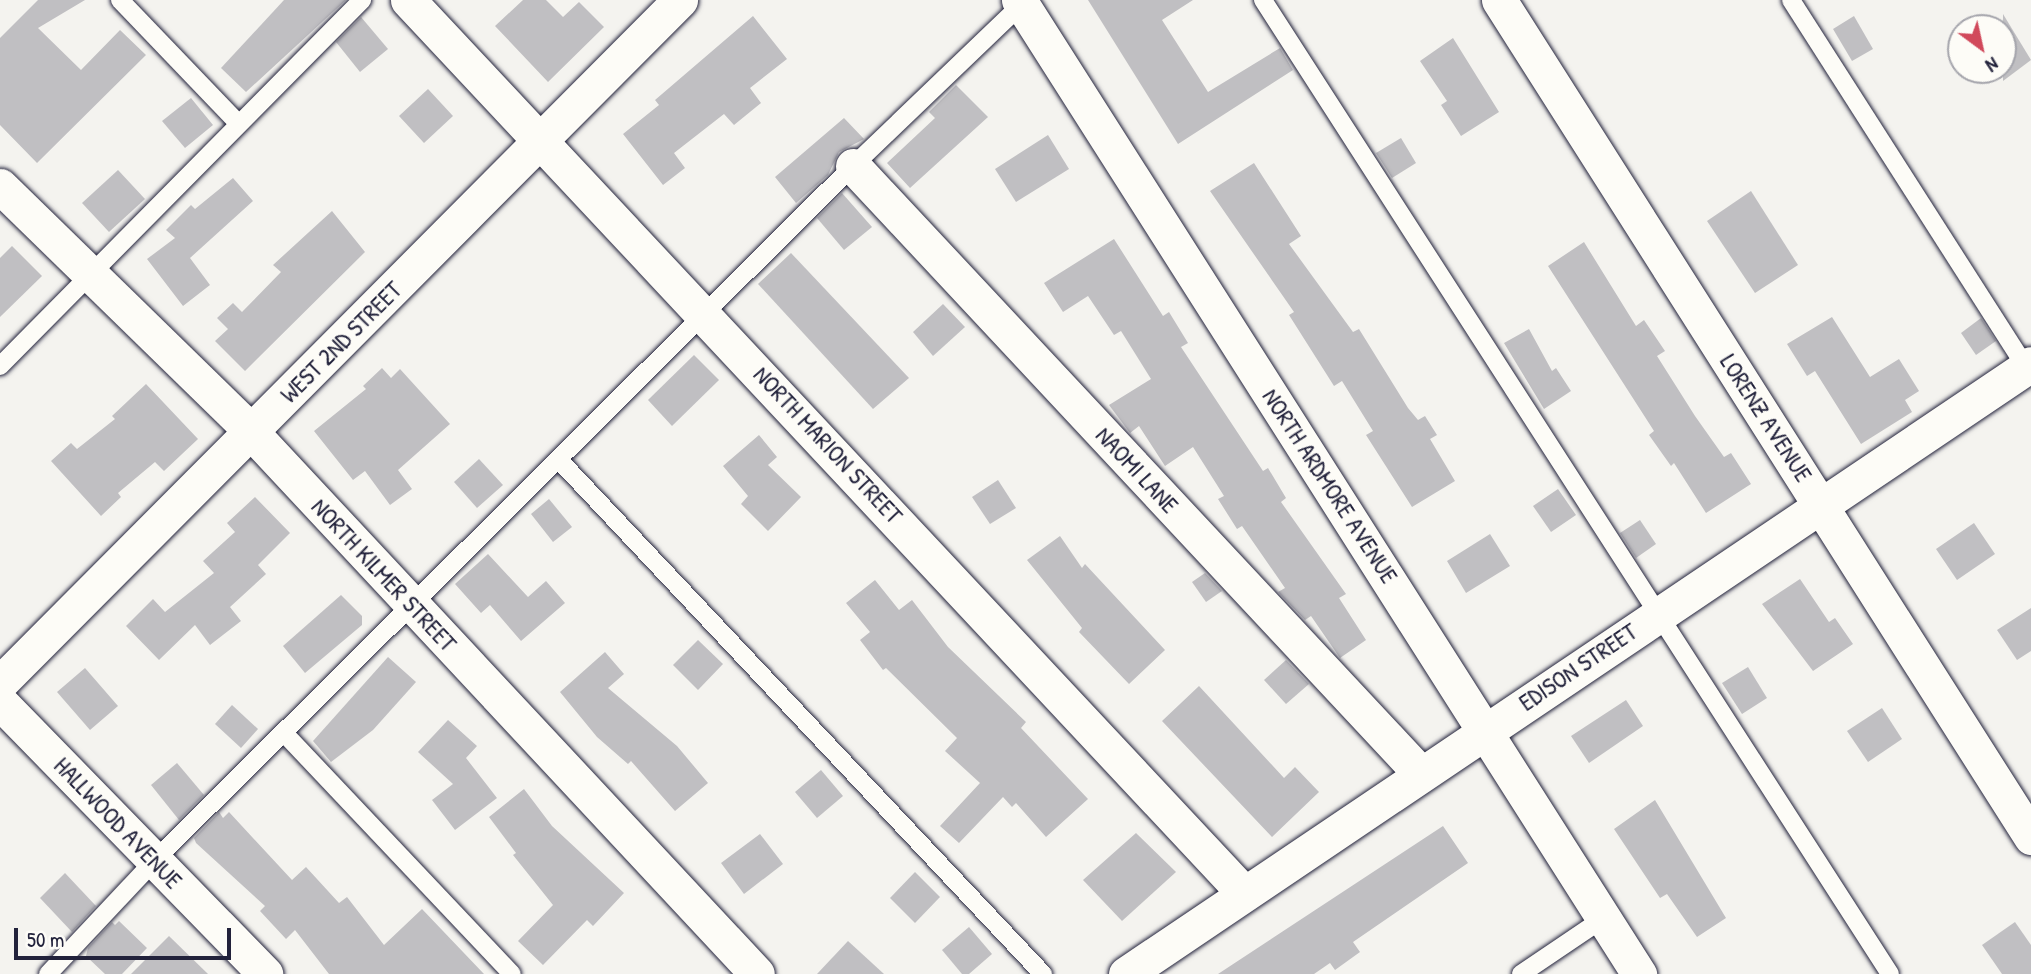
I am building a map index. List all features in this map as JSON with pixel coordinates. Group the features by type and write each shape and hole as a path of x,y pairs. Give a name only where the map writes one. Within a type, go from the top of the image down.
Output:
{"street":[{"name":"NORTH MARION STREET","path":"408,0 706,313 1244,893"},
{"name":"WEST 2ND STREET","path":"0,683 680,0"},
{"name":"LORENZ AVENUE","path":"1499,0 2031,836"},
{"name":"NORTH ARDMORE AVENUE","path":"1021,2 1639,974"},
{"name":"NAOMI LANE","path":"853,166 1420,773"},
{"name":"NORTH KILMER STREET","path":"0,186 250,433 758,974"},
{"name":"EDISON STREET","path":"1126,974 1821,504 2029,369"},
{"name":"HALLWOOD AVENUE","path":"0,702 265,974"}],"lane":[{"path":"120,0 238,123"},
{"path":"0,366 362,0"},
{"path":"1263,0 1890,974"},
{"path":"1791,0 2029,369"},
{"path":"48,974 155,860 1021,2"},
{"path":"560,461 1043,974"},
{"path":"285,734 512,974"},
{"path":"1521,974 1604,918"}],"building":[{"path":"38,0 85,0 38,28 81,70 120,30 146,55 37,163 0,125 0,38"},
{"path":"284,0 346,0 246,92 221,68"},
{"path":"523,0 546,0 563,17 579,2 604,27 548,82 495,26"},
{"path":"1088,0 1193,0 1162,20 1208,92 1280,48 1293,70 1178,144"},
{"path":"753,16 787,59 750,88 761,103 734,125 724,114 674,153 685,168 663,185 623,134 659,105 655,100"},
{"path":"1854,16 1873,49 1852,61 1833,29"},
{"path":"361,17 388,49 360,72 336,42"},
{"path":"2017,37 2031,60 2017,70"},
{"path":"1453,38 1499,112 1461,136 1441,105 1447,101 1420,61"},
{"path":"956,85 988,117 910,188 887,163 935,118 929,112"},
{"path":"428,89 453,116 424,143 399,116"},
{"path":"191,98 213,125 185,148 162,121"},
{"path":"844,118 864,139 839,152 828,175 796,203 775,177"},
{"path":"1048,135 1069,169 1016,202 995,169"},
{"path":"1401,138 1416,163 1392,178 1376,153"},
{"path":"1254,163 1301,236 1289,244 1353,332 1359,329 1408,408 1418,420 1425,416 1437,435 1430,439 1455,481 1412,507 1366,435 1373,431 1342,381 1334,386 1289,315 1294,312 1210,191"},
{"path":"118,170 145,199 109,232 82,203"},
{"path":"233,178 253,201 190,258 210,285 183,306 147,259 175,238 166,230 191,205 195,209"},
{"path":"1751,191 1798,265 1755,293 1707,221"},
{"path":"842,193 872,227 844,250 817,218"},
{"path":"332,211 365,252 245,371 215,341 228,329 217,318 233,303 242,312 281,272 273,265"},
{"path":"1114,239 1163,316 1169,312 1188,343 1181,347 1263,471 1268,468 1286,498 1281,502 1346,594 1339,598 1366,640 1340,658 1311,616 1305,620 1278,592 1285,588 1242,526 1237,529 1218,499 1224,496 1193,447 1165,466 1139,426 1130,433 1109,405 1151,379 1121,331 1114,335 1088,296 1063,312 1044,283"},
{"path":"1584,242 1636,326 1644,320 1665,351 1657,356 1695,416 1724,457 1731,453 1751,484 1706,513 1674,463 1671,466 1649,435 1654,431 1548,266"},
{"path":"12,246 42,276 0,317 0,258"},
{"path":"791,253 909,378 873,409 758,284"},
{"path":"943,304 965,327 933,356 913,332"},
{"path":"1832,317 1870,377 1899,359 1919,391 1905,400 1912,412 1861,444 1815,371 1807,376 1787,344"},
{"path":"1981,318 1996,341 1976,355 1961,333"},
{"path":"1529,329 1552,371 1556,368 1571,391 1544,409 1504,343"},
{"path":"694,355 719,380 672,426 648,400"},
{"path":"382,368 391,378 400,369 450,424 398,470 412,489 390,505 365,471 353,480 314,431 366,389 363,386"},
{"path":"146,384 198,439 164,471 155,462 118,493 121,497 101,516 51,461 71,443 77,449 115,419 112,416"},
{"path":"759,435 777,457 768,465 801,497 768,531 741,504 748,496 723,466"},
{"path":"479,459 503,485 477,508 454,482"},
{"path":"998,480 1016,508 990,524 972,497"},
{"path":"1558,489 1576,515 1551,532 1533,506"},
{"path":"255,497 290,533 258,565 266,574 230,607 241,621 210,645 195,625 159,660 126,626 153,599 165,612 214,573 203,561 235,532 227,523"},
{"path":"549,499 572,527 553,542 531,514"},
{"path":"1640,520 1656,544 1636,558 1620,533"},
{"path":"1974,523 1995,554 1957,580 1936,549"},
{"path":"1490,534 1510,566 1466,593 1447,561"},
{"path":"1060,536 1082,568 1085,564 1165,650 1129,684 1079,632 1082,628 1027,560"},
{"path":"488,554 528,597 546,581 565,603 521,641 490,605 481,613 455,584"},
{"path":"1205,573 1222,591 1206,602 1192,582"},
{"path":"1800,579 1829,622 1835,618 1853,644 1813,671 1762,604"},
{"path":"875,580 899,610 912,600 948,647 1026,722 1021,728 1088,799 1046,837 1016,803 1012,807 1003,797 959,843 940,826 980,783 945,751 957,738 886,668 883,670 860,640 870,632 846,603"},
{"path":"341,595 362,616 362,625 305,673 283,646"},
{"path":"2031,608 2031,651 2017,660 1997,630"},
{"path":"698,640 723,664 698,690 673,665"},
{"path":"605,652 624,674 608,688 677,746 708,783 675,811 631,761 628,764 597,737 560,692"},
{"path":"388,657 416,682 373,730 331,762 313,741"},
{"path":"1286,660 1309,684 1286,704 1264,680"},
{"path":"1748,667 1767,698 1742,714 1722,683"},
{"path":"85,668 118,706 90,730 57,692"},
{"path":"1199,686 1284,778 1295,767 1319,792 1272,837 1162,721"},
{"path":"1626,700 1643,726 1589,763 1571,736"},
{"path":"232,705 258,729 241,748 215,724"},
{"path":"1882,708 1902,739 1868,762 1847,731"},
{"path":"448,720 477,746 466,758 497,798 455,830 432,800 453,784 418,752"},
{"path":"177,763 204,795 179,820 151,785"},
{"path":"821,770 843,796 817,818 795,792"},
{"path":"524,789 552,826 624,893 593,926 587,920 543,965 518,941 553,905 513,855 516,853 489,817"},
{"path":"1655,800 1726,918 1697,937 1667,894 1660,898 1614,829"},
{"path":"219,812 223,818 229,812 292,880 306,867 339,903 347,897 384,945 422,909 484,974 329,974 295,930 286,939 260,911 265,906 196,843 194,838"},
{"path":"1443,826 1468,863 1353,942 1360,952 1335,970 1330,963 1314,974 1218,974"},
{"path":"1136,833 1176,872 1122,921 1083,880"},
{"path":"760,834 783,864 744,894 721,863"},
{"path":"915,872 940,897 915,923 890,898"},
{"path":"65,873 96,906 72,932 40,898"},
{"path":"119,921 147,948 122,974 105,974 86,956 88,948 112,922 115,925"},
{"path":"2015,922 2031,945 2031,974 2002,974 1982,945"},
{"path":"969,927 992,954 969,974 962,974 942,950"},
{"path":"169,936 208,974 131,974"},
{"path":"848,941 884,974 817,974"}]}
